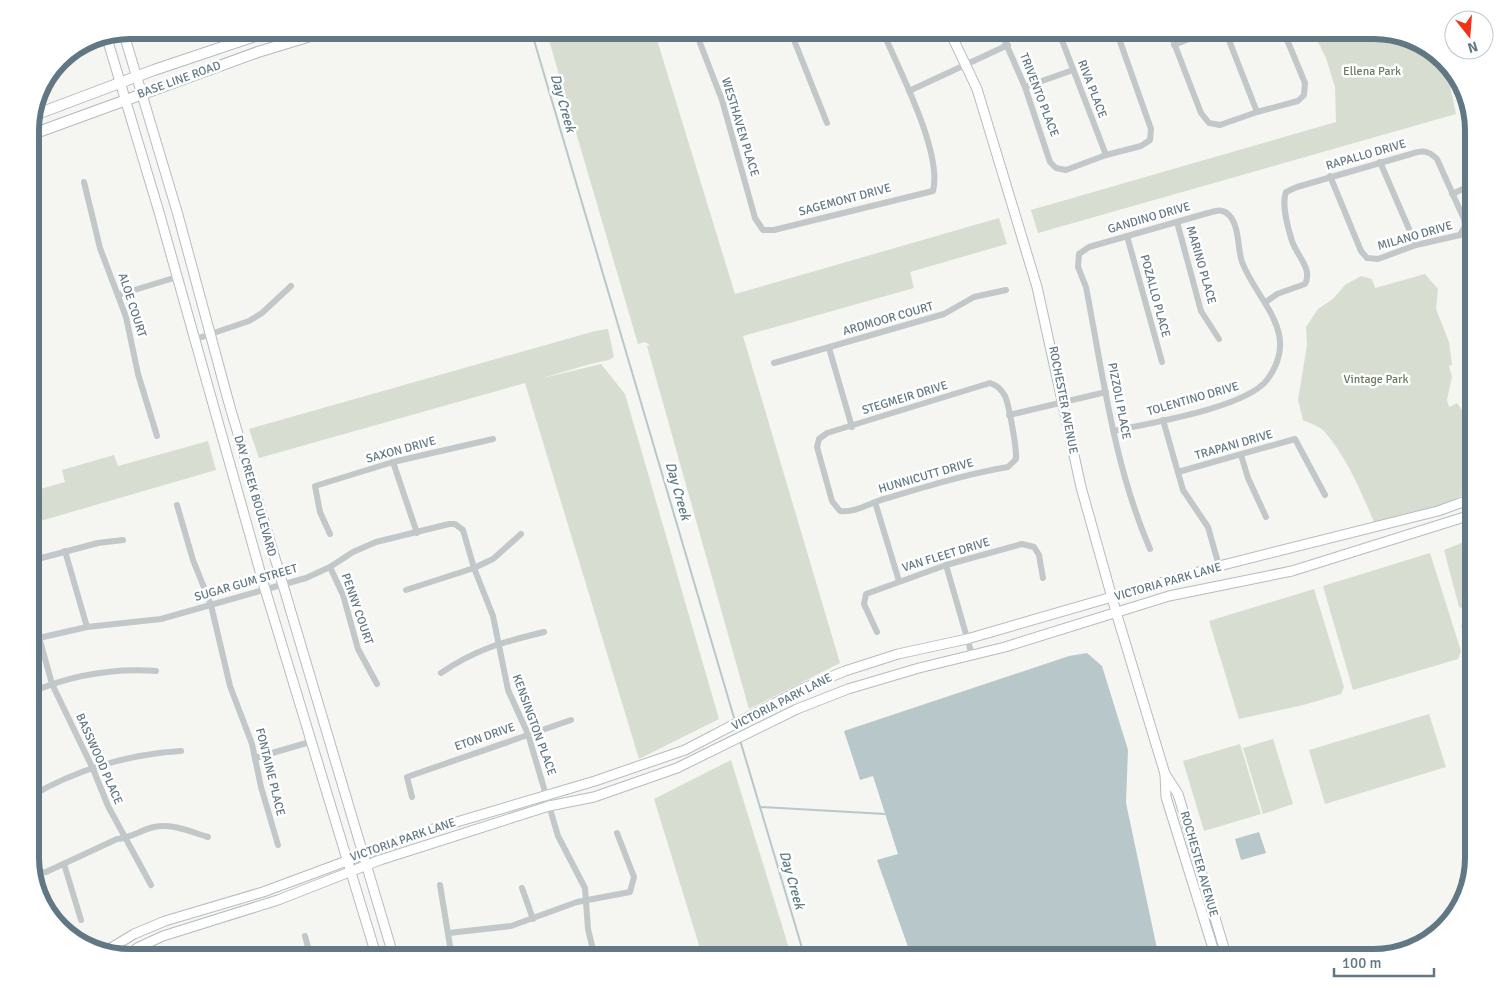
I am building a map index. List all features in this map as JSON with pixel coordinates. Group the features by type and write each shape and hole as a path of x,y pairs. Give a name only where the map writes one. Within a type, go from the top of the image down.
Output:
{"main road":[{"name":"BASE LINE ROAD","path":"41,113 120,82 246,39"},
{"name":"BASE LINE ROAD","path":"39,132 142,93 301,39"}],"street":[{"name":"DAY CREEK BOULEVARD","path":"126,39 178,215 209,335 281,584 391,949"},
{"name":"WESTHAVEN PLACE","path":"699,39 722,100 755,218 763,230"},
{"path":"794,39 827,123"},
{"path":"886,39 909,91 1008,45"},
{"name":"ROCHESTER AVENUE","path":"954,39 967,65 991,130 1040,296 1076,468 1116,612 1165,774 1166,797 1213,949"},
{"name":"TRIVENTO PLACE","path":"1005,39 1025,87 1050,162 1056,168 1066,170 1106,155"},
{"name":"RIVA PLACE","path":"1061,39 1106,155"},
{"path":"1106,155 1141,146 1150,140 1151,129 1119,39"},
{"path":"1172,39 1201,113 1209,123 1220,125 1257,112 1298,101 1304,95 1305,83 1287,39"},
{"path":"1174,45 1189,39"},
{"path":"1229,39 1257,112"},
{"name":"DAY CREEK BOULEVARD","path":"108,41 177,277 193,340 264,589 348,860 373,949"},
{"path":"1025,87 1073,70"},
{"name":"SAGEMONT DRIVE","path":"763,230 779,229 893,199 923,195 933,191 936,180 933,164 923,127 909,91"},
{"name":"RAPALLO DRIVE","path":"1266,302 1277,294 1305,284 1308,278 1307,270 1292,242 1284,198 1292,187 1421,150 1430,152 1437,159 1452,194"},
{"path":"1380,162 1416,245"},
{"name":"MILANO DRIVE","path":"1330,176 1361,251 1367,258 1378,259 1416,245 1460,235 1464,226 1464,219 1452,194"},
{"name":"ALOE COURT","path":"84,182 100,248 128,327 142,389 158,436"},
{"path":"1452,194 1465,188"},
{"name":"GANDINO DRIVE","path":"1078,254 1089,247 1219,210 1227,213 1235,221 1242,262 1266,302"},
{"name":"MARINO PLACE","path":"1177,222 1201,311 1219,339"},
{"name":"POZALLO PLACE","path":"1127,236 1162,362"},
{"name":"PIZZOLI PLACE","path":"1078,254 1078,266 1086,286 1113,431 1129,496 1150,549"},
{"path":"118,295 177,277"},
{"path":"193,340 242,324 257,316 291,286"},
{"name":"ARDMOOR COURT","path":"774,363 944,314 974,297 1006,290"},
{"name":"TOLENTINO DRIVE","path":"1113,431 1164,420 1242,399 1265,382 1273,370 1280,345 1277,323 1266,302"},
{"path":"829,348 852,427"},
{"name":"STEGMEIR DRIVE","path":"840,511 832,501 817,447 819,439 827,433 852,427 990,383 998,386 1006,397 1009,415"},
{"path":"1009,415 1106,392"},
{"name":"HUNNICUTT DRIVE","path":"840,511 849,512 875,502 962,477 1008,467 1016,459 1017,448 1009,415"},
{"path":"1164,420 1183,490 1208,527 1219,566"},
{"name":"SAXON DRIVE","path":"330,534 320,512 315,486 393,462 493,438"},
{"name":"TRAPANI DRIVE","path":"1178,472 1296,439 1325,495"},
{"path":"1242,455 1248,478 1266,517"},
{"path":"393,462 416,533"},
{"name":"VICTORIA PARK LANE","path":"112,947 134,934 165,921 262,892 433,829 653,762 721,733 757,713 844,671 898,654 967,639 1219,566 1438,511 1465,501"},
{"path":"875,502 899,581"},
{"name":"FONTAINE PLACE","path":"177,505 193,560 211,605 230,686 247,728 261,787 278,845"},
{"name":"VICTORIA PARK LANE","path":"138,949 163,936 278,900 366,865 549,806 594,797 664,773 831,695 1169,596 1278,575 1465,517"},
{"name":"SUGAR GUM STREET","path":"39,637 87,627 161,619 281,584 330,567 353,552 376,542 449,524 459,527"},
{"name":"KENSINGTON PLACE","path":"459,527 465,536 474,568 493,616 508,690 528,734 561,842 582,879 588,928 593,949"},
{"path":"406,590 474,568 493,559 521,534"},
{"path":"39,558 66,551 123,540"},
{"name":"VAN FLEET DRIVE","path":"877,632 864,604 866,594 899,581 1022,544 1034,547 1039,556 1043,578"},
{"path":"66,551 87,627"},
{"path":"946,566 972,655"},
{"name":"PENNY COURT","path":"330,567 343,595 358,649 377,684"},
{"path":"441,673 467,656 499,643 544,632"},
{"name":"BASSWOOD PLACE","path":"39,640 52,684 93,769 108,806 151,885"},
{"path":"39,689 98,671 128,669 156,671"},
{"name":"ETON DRIVE","path":"412,797 407,777 571,720"},
{"path":"255,758 310,742"},
{"path":"39,791 54,782 93,769 152,753 180,751"},
{"name":"ROCHESTER AVENUE","path":"1165,774 1178,794 1224,949"},
{"path":"40,873 64,864 116,839 125,838 155,826 176,827 208,837"},
{"path":"449,933 511,926 586,900 624,895 630,892 634,877 617,833"},
{"path":"64,864 81,920"},
{"path":"440,885 451,949"},
{"path":"522,888 533,919"},
{"path":"305,936 309,949"}],"green space":[{"path":"549,39 657,39 735,294 999,218 1007,244 910,272 914,288 743,336 840,663 749,709 647,346 650,345 645,342 638,344"},
{"name":"Ellena Park","path":"1316,39 1374,39 1398,42 1409,46 1425,54 1439,65 1448,77 1456,114 1038,233 1031,210 1336,122 1335,87 1326,58"},
{"name":"Vintage Park","path":"1425,274 1438,289 1436,309 1449,342 1452,365 1449,366 1452,377 1447,400 1449,407 1457,403 1465,414 1465,494 1444,505 1375,524 1353,475 1340,452 1322,429 1303,420 1298,400 1307,345 1306,327 1318,309 1333,299 1345,285 1361,276 1372,279 1375,288"},
{"path":"608,329 614,357 539,379 601,364 625,394 719,719 639,759 525,383 259,458 249,429 595,331"},
{"path":"208,441 216,470 39,521 39,489 65,482 62,470 114,455 118,466"},
{"path":"1465,542 1465,610 1459,607 1444,550"},
{"path":"1430,553 1461,651 1458,659 1353,690 1323,586"},
{"path":"1314,589 1344,687 1341,694 1303,705 1239,719 1209,621"},
{"path":"1465,619 1465,638 1461,626"},
{"path":"1429,714 1446,767 1325,804 1309,750"},
{"path":"1273,739 1293,804 1263,814 1243,748"},
{"path":"1240,744 1261,814 1204,831 1183,761"},
{"path":"731,760 789,949 700,949 654,799"}],"shaded area":[{"path":"1087,653 1102,666 1128,750 1126,803 1157,949 909,949 877,860 898,854 873,776 860,780 844,731 1069,656"},
{"path":"1259,832 1266,853 1241,860 1235,839"}],"waterway":[{"name":"Day Creek","path":"534,39 735,721"},
{"name":"Day Creek","path":"740,740 802,949"},
{"path":"760,807 885,814"}]}
